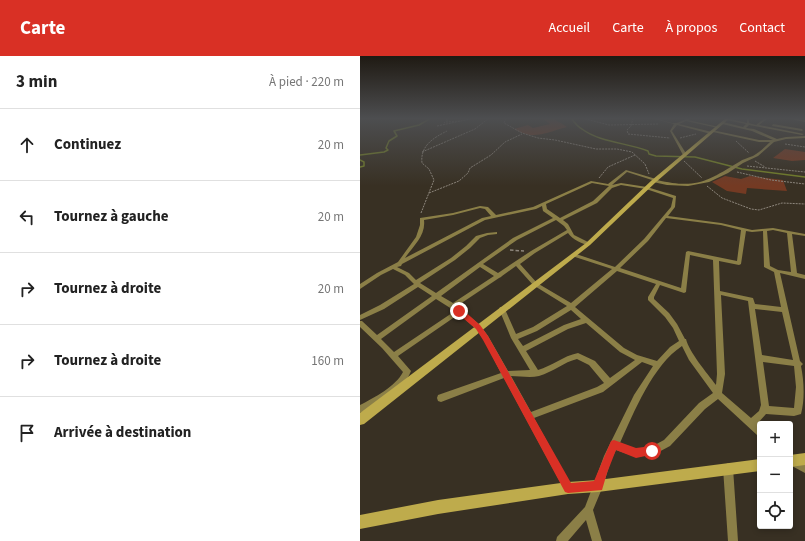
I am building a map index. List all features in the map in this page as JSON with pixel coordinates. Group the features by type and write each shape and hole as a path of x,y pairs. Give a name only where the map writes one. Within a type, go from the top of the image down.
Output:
{"street":[{"path":"677,141 685,155"},
{"path":"360,420 478,327 588,244 647,188 653,180 701,141"},
{"path":"767,141 775,141"},
{"path":"376,339 523,234 559,219 598,200 626,171 673,186 709,182 729,172 737,165 761,152 775,141"},
{"path":"360,287 467,227 494,216 534,208 594,182 611,186 624,184 647,188 675,198 676,201 666,216 646,240 617,268 571,307 535,328 514,338"},
{"path":"544,203 546,210 566,225 572,236 588,244"},
{"path":"397,266 402,257 422,232 422,219 453,214 480,207 486,208 494,216"},
{"path":"666,216 755,232 773,229 805,234"},
{"path":"574,255 617,268 683,292 685,290 687,254 739,263 744,229"},
{"path":"765,230 768,268 805,277"},
{"path":"393,356 499,276 533,252 569,231"},
{"path":"789,232 794,275"},
{"path":"360,318 374,311 453,259 478,237 495,233"},
{"path":"614,444 636,453 652,451 667,443 702,406 718,394 721,374 716,259"},
{"path":"479,264 499,276"},
{"path":"517,264 535,284 571,307 622,350 641,359 658,364"},
{"path":"397,266 417,283 456,309 478,327 486,338 568,488"},
{"path":"751,424 765,410 798,411 802,394 799,364 776,271"},
{"path":"659,283 651,297 651,300 667,315 701,371 718,394 757,429"},
{"path":"717,292 751,300 765,410"},
{"path":"752,306 785,310"},
{"path":"502,309 514,338 536,373"},
{"path":"522,350 558,330 587,320"},
{"path":"360,323 407,371 406,376 379,398 360,409"},
{"path":"561,541 588,510 614,444 637,398 658,364 672,348 684,341"},
{"path":"441,398 455,391 513,372 541,372 569,358 578,356 592,363 609,383"},
{"path":"759,358 799,364"},
{"path":"529,416 589,394 609,383 641,359"},
{"path":"793,461 805,459"},
{"path":"793,462 805,468"},
{"path":"360,522 438,507 568,488 598,486 757,465"},
{"path":"728,468 733,541"},
{"path":"588,510 597,541"}],"path":[{"path":"422,219 421,214 434,180 429,169 422,163 422,152 430,141"},
{"path":"422,152 448,141"},
{"path":"429,193 447,187 465,177 469,173 470,168 491,155 508,141"},
{"path":"556,141 596,149 611,148 629,151 635,155 647,168 653,180"},
{"path":"737,141 753,157 754,161 767,167"},
{"path":"594,182 608,167 635,155"},
{"path":"737,165 805,172"},
{"path":"729,172 743,172 771,180 805,184"},
{"path":"745,208 759,210 774,204 791,202 805,204"},
{"path":"500,250 533,252"}],"shaded area":[{"path":"785,149 805,152 805,160 792,161 773,158"},
{"path":"725,176 741,179 750,176 783,180 787,191 747,188 746,194 727,191 712,182"}],"waterway":[{"path":"360,155 384,152 388,150 386,148 390,141"},
{"path":"608,141 640,148 648,151 649,154 656,156 695,157 742,169 805,177"},
{"path":"360,160 364,162 364,166 360,167"}],"route":[{"path":"459,311 478,327 486,338 568,488 598,486 602,472 614,444 630,452 641,453 652,451"}]}
